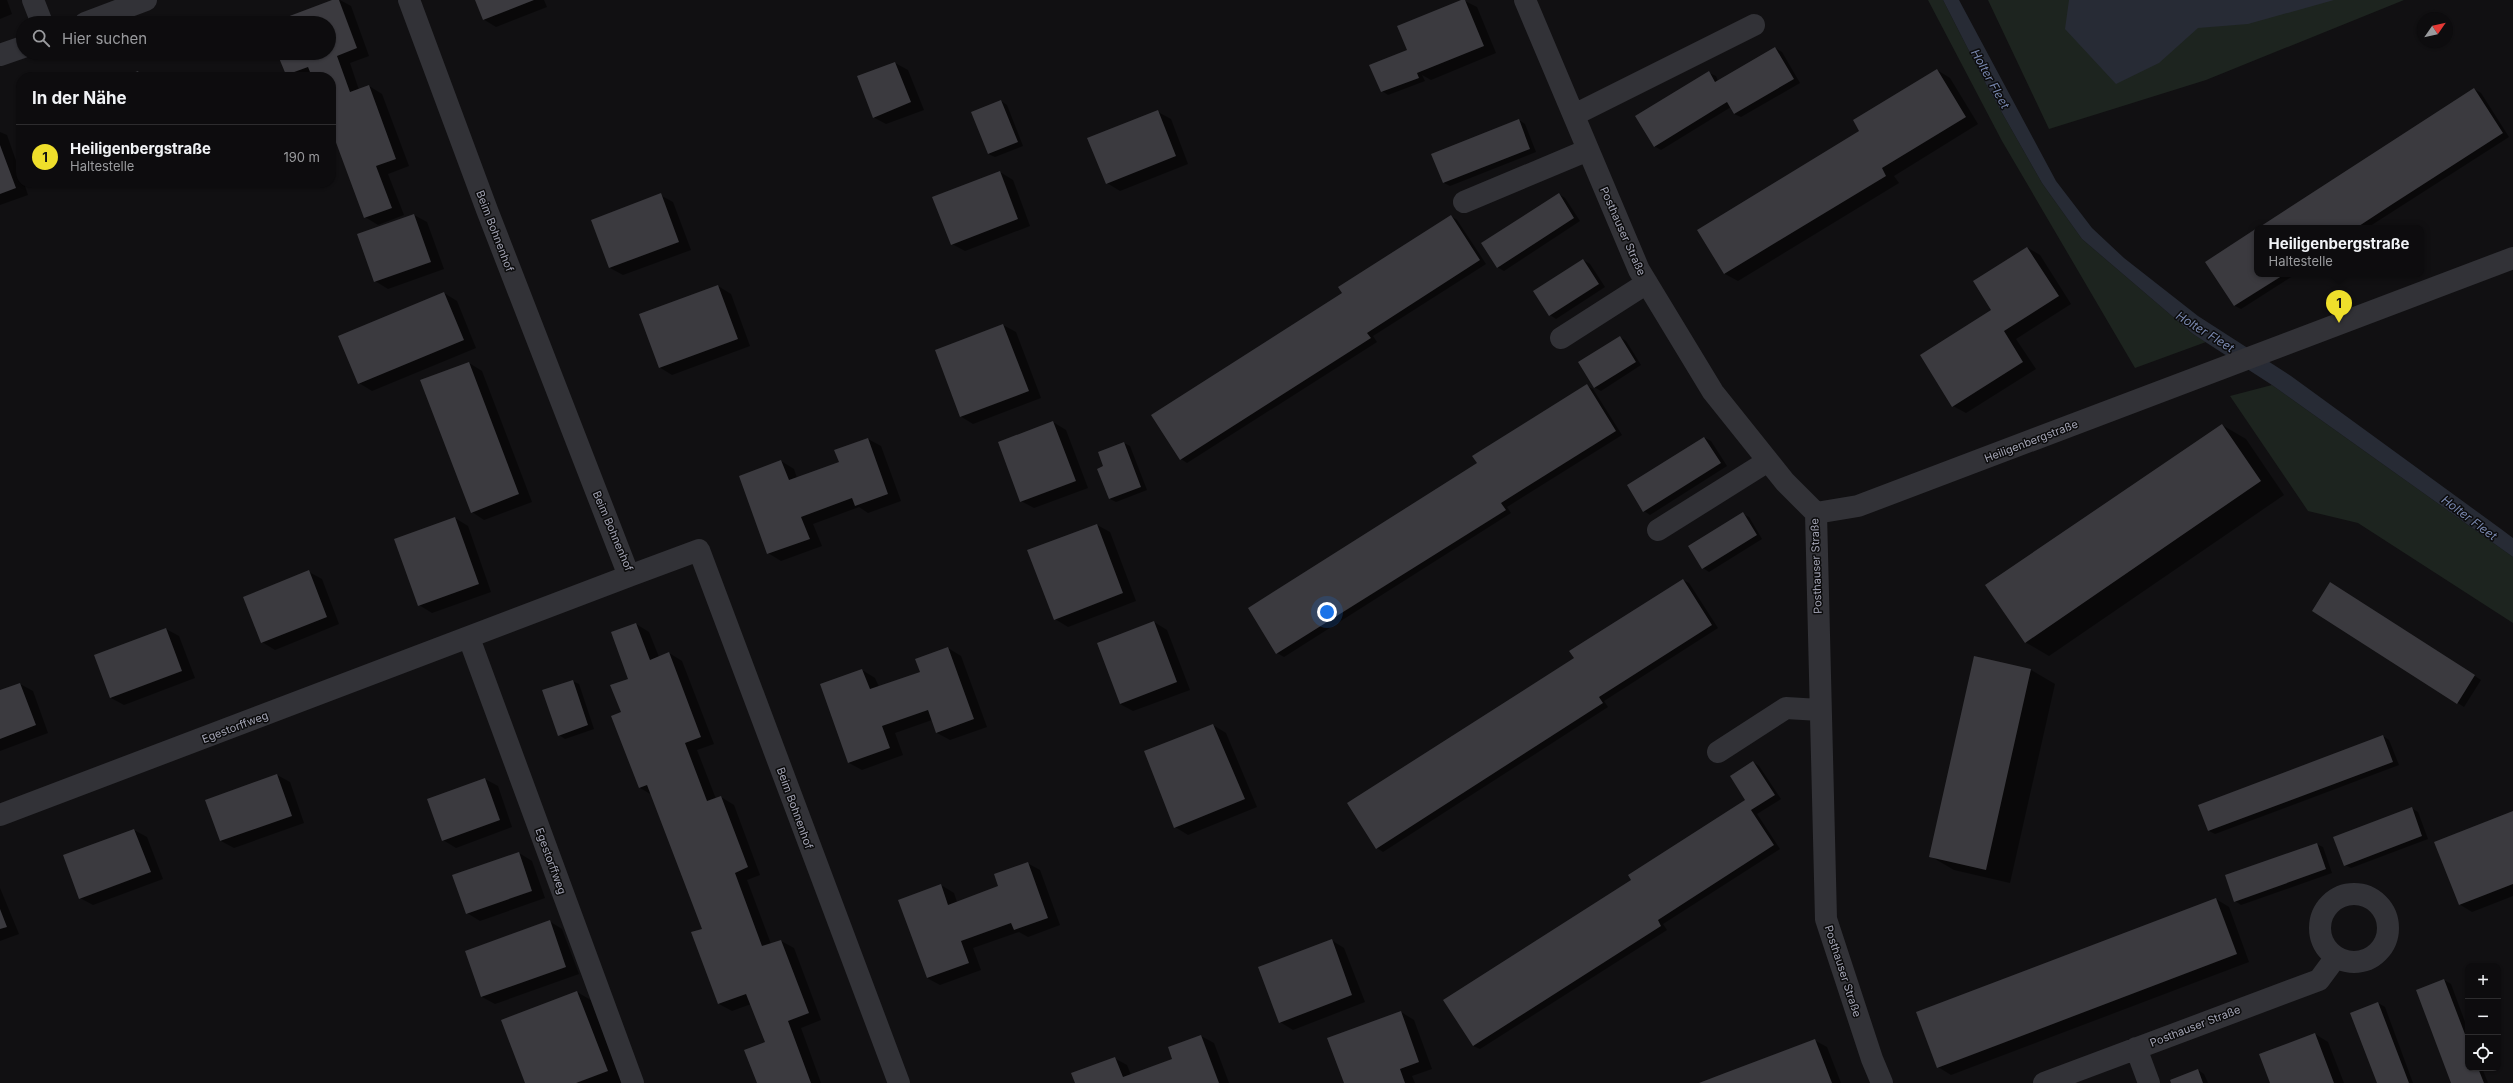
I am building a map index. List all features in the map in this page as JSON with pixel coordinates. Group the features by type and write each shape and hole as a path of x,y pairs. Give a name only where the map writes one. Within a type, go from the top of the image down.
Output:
{"street":[{"path":"33,0 39,16"},
{"path":"104,16 146,0"},
{"name":"Beim Bohnenhof","path":"409,0 487,210 629,576 699,550 899,1083"},
{"name":"Posthauser Straße","path":"1526,0 1639,270 1713,392 1785,482 1816,513 1826,920 1882,1083"},
{"path":"1574,115 1754,25"},
{"path":"0,55 16,49"},
{"path":"1464,202 1588,150"},
{"name":"Heiligenbergstraße","path":"1816,513 1858,506 2272,347 2513,258"},
{"path":"1561,338 1647,283"},
{"path":"1658,530 1768,461"},
{"name":"Egestorffweg","path":"0,815 629,576"},
{"name":"Egestorffweg","path":"469,638 634,1083"},
{"path":"1718,752 1786,708 1820,710"},
{"name":"Posthauser Straße","path":"2044,1083 2319,980 2336,957"},
{"path":"2136,1048 2149,1083"}],"shaded area":[{"path":"1928,0 1943,0 1988,88 2042,183 2082,239 2193,334 2206,342 2135,368 2002,141"},
{"path":"1988,0 2404,0 2206,80 2049,129"},
{"path":"2272,385 2513,557 2513,623 2358,523 2308,511 2230,396"}],"water":[{"name":"Holter Fleet","path":"1943,0 1959,0 2056,181 2092,228 2124,258 2198,316 2291,376 2513,538 2513,557 2272,385 2193,334 2082,239 2042,183 1988,88"},
{"path":"2069,0 2334,0 2248,24 2198,28 2159,63 2116,84 2065,29"}],"building":[{"path":"332,0 339,0 357,48 337,56 350,92 369,85 396,159 376,166 392,208 364,218 336,142 336,72 310,72 308,67 294,72 285,72 280,60 336,60 336,16 290,16"},
{"path":"475,0 534,0 483,20"},
{"path":"1461,0 1465,0 1484,46 1417,73 1419,78 1381,92 1369,65 1407,50 1397,26"},
{"path":"1775,47 1794,79 1734,114 1727,102 1654,147 1635,116 1709,71 1715,82"},
{"path":"895,62 911,102 873,118 857,76"},
{"path":"1937,69 1966,117 1882,168 1886,176 1724,274 1697,230 1859,131 1853,120"},
{"path":"2474,88 2503,133 2361,225 2263,225"},
{"path":"1001,100 1018,142 988,154 971,112"},
{"path":"1158,110 1176,156 1106,184 1087,138"},
{"path":"1519,119 1530,149 1443,183 1431,154"},
{"path":"0,145 16,188 0,194"},
{"path":"1000,171 1018,219 951,245 932,197"},
{"path":"661,193 679,242 609,268 591,220"},
{"path":"1559,193 1574,218 1497,268 1481,243"},
{"path":"414,214 431,262 374,282 357,234"},
{"path":"1451,215 1480,260 1367,333 1371,338 1180,460 1151,415 1342,293 1338,287"},
{"path":"2254,230 2254,277 2280,277 2234,306 2205,262"},
{"path":"2027,247 2059,296 2004,331 2023,362 1952,407 1920,355 1991,310 1973,281"},
{"path":"1583,259 1599,284 1549,316 1533,291"},
{"path":"718,285 738,339 659,368 639,314"},
{"path":"444,292 464,340 358,384 338,336"},
{"path":"1003,324 1029,391 960,417 935,350"},
{"path":"1620,336 1636,362 1594,388 1578,362"},
{"path":"469,362 519,494 471,513 420,380"},
{"path":"1587,384 1616,431 1501,503 1506,510 1276,654 1248,608 1477,463 1472,456"},
{"path":"1053,421 1076,481 1020,502 998,442"},
{"path":"2222,424 2261,481 2025,643 1985,585"},
{"path":"1704,437 1721,463 1643,512 1627,485"},
{"path":"868,438 888,494 855,506 852,498 801,517 810,539 767,554 739,476 781,460 789,480 839,462 834,450"},
{"path":"1124,442 1141,487 1109,499 1097,469 1103,466 1098,452"},
{"path":"1743,512 1757,535 1702,569 1688,546"},
{"path":"455,517 479,584 418,606 394,539"},
{"path":"1097,524 1123,593 1054,620 1027,550"},
{"path":"309,570 327,617 261,643 243,597"},
{"path":"1683,579 1712,625 1599,697 1603,703 1376,849 1347,803 1574,658 1569,651"},
{"path":"2330,582 2475,675 2457,704 2312,611"},
{"path":"1154,621 1177,682 1120,704 1097,643"},
{"path":"636,623 650,660 669,652 701,737 685,743 707,801 721,796 748,867 735,873 762,946 781,940 809,1013 788,1021 811,1083 757,1083 744,1050 765,1042 746,994 718,1004 691,932 702,929 647,785 639,788 611,716 621,712 610,685 628,679 611,632"},
{"path":"166,628 182,671 110,698 94,655"},
{"path":"948,647 974,719 936,733 928,710 882,726 890,748 848,763 820,684 862,669 870,689 920,672 915,659"},
{"path":"1974,656 2031,669 1986,870 1929,857"},
{"path":"573,680 588,725 558,736 542,690"},
{"path":"20,683 36,725 0,739 0,690"},
{"path":"1213,724 1245,799 1174,828 1144,751"},
{"path":"2383,735 2393,762 2208,831 2198,805"},
{"path":"1753,761 1775,795 1751,810 1774,845 1658,920 1661,926 1473,1046 1443,1000 1631,880 1628,875 1745,800 1730,776"},
{"path":"277,774 292,816 220,841 205,800"},
{"path":"485,778 500,820 442,841 427,799"},
{"path":"2412,807 2422,836 2344,866 2333,837"},
{"path":"2513,811 2513,884 2459,905 2434,842"},
{"path":"134,829 151,872 79,899 63,855"},
{"path":"2317,843 2326,869 2234,902 2225,875"},
{"path":"519,852 532,891 466,914 452,875"},
{"path":"1028,862 1048,918 1014,930 1011,923 961,941 969,963 927,978 898,900 941,884 948,905 998,886 994,874"},
{"path":"2216,898 2237,954 1937,1068 1916,1012"},
{"path":"0,909 7,927 0,929"},
{"path":"550,920 566,967 481,997 465,951"},
{"path":"1332,939 1352,995 1279,1023 1258,967"},
{"path":"2444,979 2465,1034 2465,1071 2479,1071 2484,1083 2451,1083 2416,990"},
{"path":"577,991 608,1071 576,1083 525,1083 501,1020"},
{"path":"2378,1002 2409,1083 2377,1083 2350,1013"},
{"path":"1401,1011 1419,1062 1400,1069 1405,1083 1344,1083 1327,1038"},
{"path":"2315,1033 2334,1083 2270,1083 2259,1054"},
{"path":"1201,1035 1219,1083 1075,1083 1071,1073 1115,1057 1123,1077 1172,1059 1168,1047"},
{"path":"1815,1039 1832,1083 1699,1083 1725,1073"},
{"path":"2198,1069 2203,1083 2171,1083 2170,1080"}],"place":[{"name":"Heiligenbergstraße","path":"2339,323"}]}
